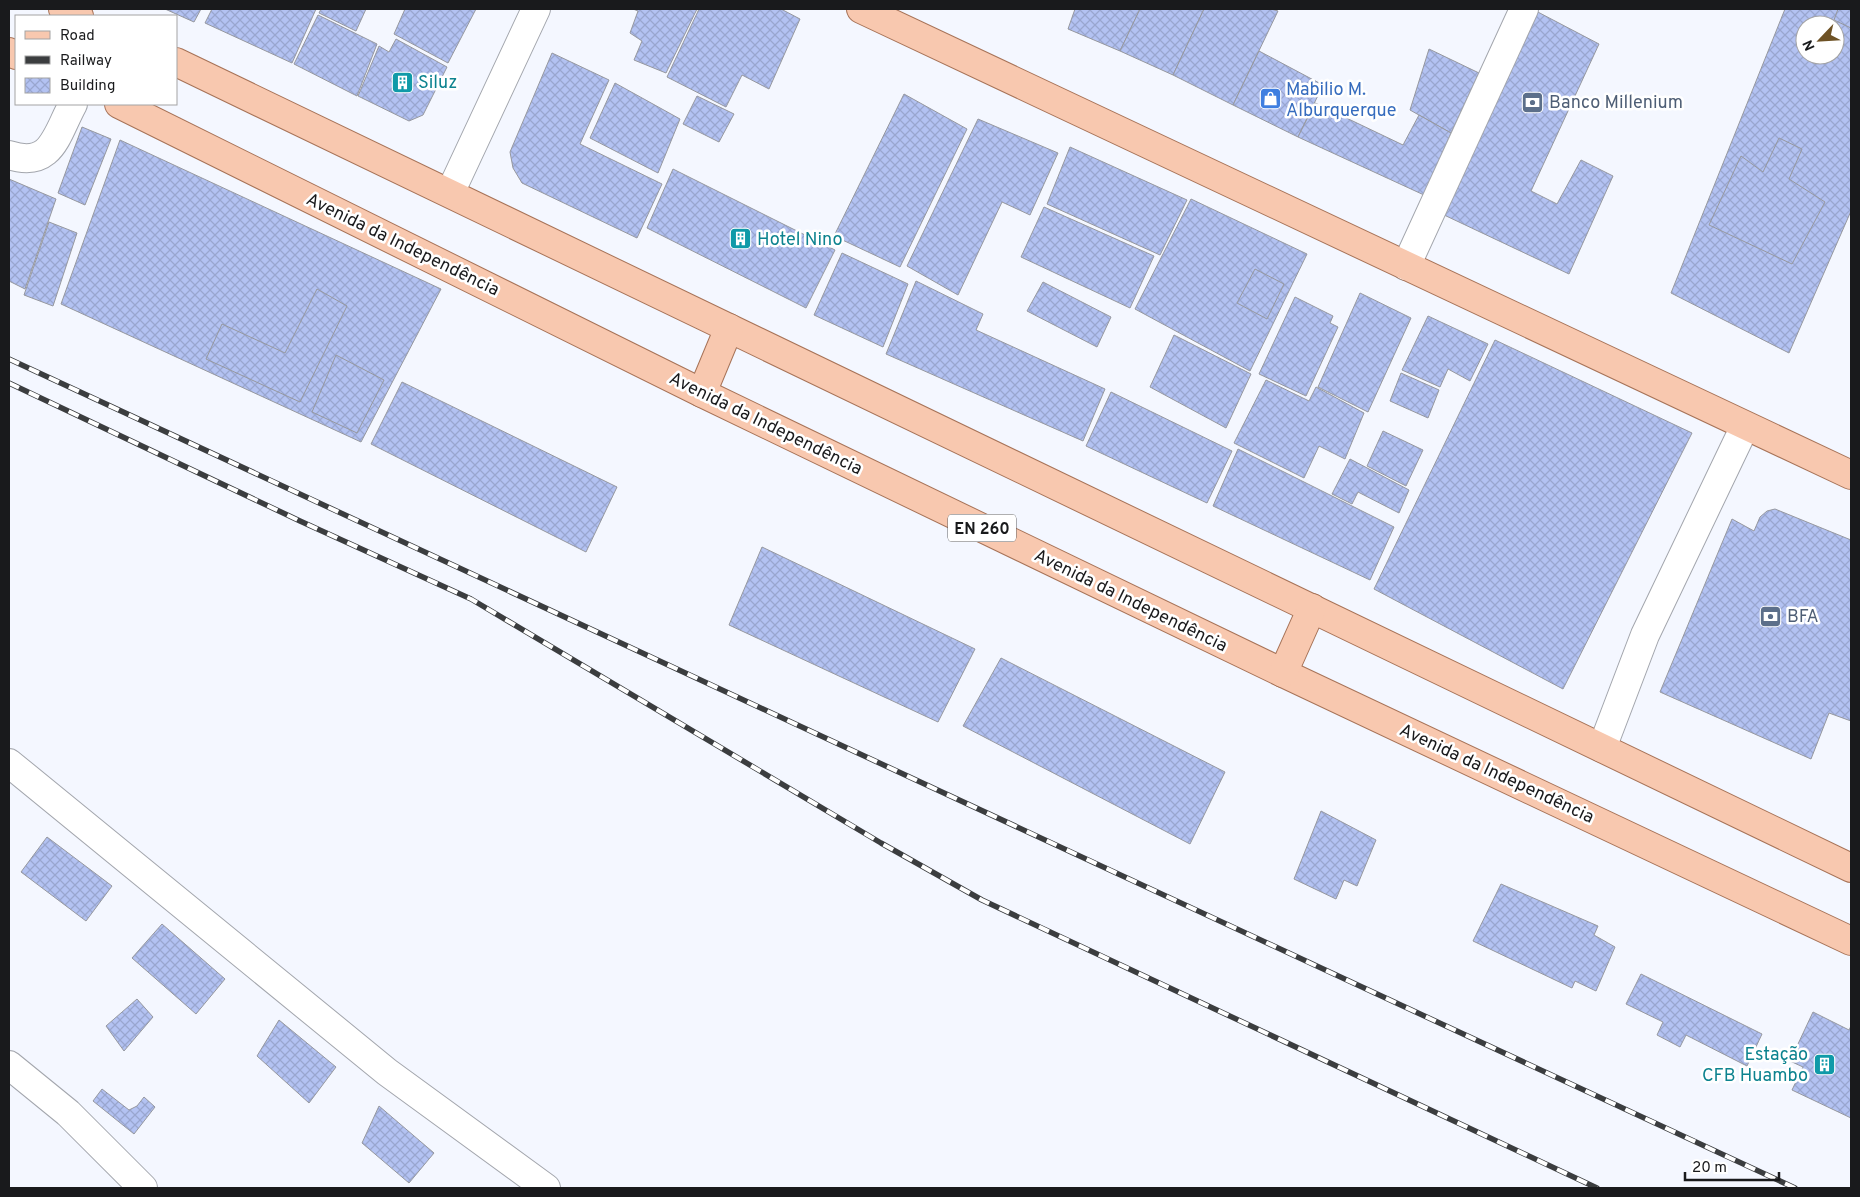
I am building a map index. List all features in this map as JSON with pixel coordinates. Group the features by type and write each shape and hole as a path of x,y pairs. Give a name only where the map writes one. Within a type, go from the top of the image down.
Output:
{"main road":[{"path":"63,9 77,15"},
{"path":"861,9 1851,475"},
{"path":"178,63 1851,868"},
{"name":"Avenida da Independência","path":"136,107 702,393 1283,673 1604,822 1851,941"},
{"path":"702,393 729,328"},
{"path":"1283,673 1312,608"}],"street":[{"path":"450,193 536,9"},
{"path":"1406,266 1524,9"},
{"path":"9,156 35,159 47,153 72,105"},
{"path":"1602,748 1645,635 1745,426"},
{"path":"9,763 387,1072 546,1188"},
{"path":"9,1065 68,1113 142,1188"}],"building":[{"path":"165,9 201,9 194,22"},
{"path":"212,9 316,9 292,63 205,23"},
{"path":"321,9 366,9 356,31 319,13"},
{"path":"405,9 476,9 448,63 394,34"},
{"path":"633,9 697,9 666,73 634,60 642,41 630,33 638,11"},
{"path":"699,9 781,9 800,19 769,89 742,75 726,107 667,77"},
{"path":"1075,9 1140,9 1120,51 1068,29"},
{"path":"1140,9 1204,9 1173,75 1120,51"},
{"path":"1204,9 1271,9 1278,11 1233,105 1173,75"},
{"path":"1785,9 1851,9 1851,211 1789,353 1671,293"},
{"path":"1838,9 1851,9 1851,28 1845,25 1845,15 1836,15"},
{"name":"Banco Millenium","path":"1534,10 1599,44 1531,191 1557,204 1581,160 1613,176 1569,274 1442,214"},
{"path":"318,15 377,44 357,96 294,64"},
{"name":"Siluz","path":"396,39 447,67 423,115 409,121 358,96 379,46 389,52"},
{"path":"1429,49 1479,73 1451,133 1410,110"},
{"path":"1259,51 1323,85 1298,137 1233,105"},
{"path":"552,53 609,80 580,144 662,184 637,238 522,183 513,168 510,152"},
{"path":"615,83 680,119 658,173 590,138"},
{"path":"904,94 967,129 900,267 834,236"},
{"path":"697,96 734,114 719,142 683,124"},
{"path":"1315,103 1403,145 1419,115 1451,133 1424,195 1298,137"},
{"path":"978,119 1058,153 1030,215 1002,202 958,295 907,266"},
{"path":"82,127 111,139 85,205 58,193"},
{"path":"1779,138 1802,149 1789,179 1825,202 1792,264 1709,225 1741,156 1763,172"},
{"path":"120,140 441,289 361,442 61,304"},
{"path":"1070,147 1187,200 1160,255 1047,204"},
{"name":"Hotel Nino","path":"673,169 835,250 806,308 647,228"},
{"path":"9,179 56,199 25,289 9,281"},
{"path":"1191,199 1307,254 1250,371 1135,309"},
{"path":"1044,207 1154,256 1130,308 1021,257"},
{"path":"49,222 77,233 53,306 24,295"},
{"path":"842,253 908,284 883,347 814,315"},
{"path":"1255,269 1284,284 1267,319 1237,303"},
{"path":"916,281 983,314 976,330 1105,389 1083,441 886,354"},
{"path":"1043,282 1111,317 1097,347 1027,311"},
{"path":"317,289 347,306 300,402 206,359 222,324 285,353"},
{"path":"1360,293 1411,318 1368,412 1318,387"},
{"path":"1295,297 1333,316 1330,323 1338,327 1306,396 1259,374"},
{"path":"1428,316 1488,344 1470,381 1448,369 1440,387 1402,370"},
{"path":"1174,335 1251,374 1226,428 1150,387"},
{"path":"1495,340 1692,433 1563,689 1374,589"},
{"path":"336,355 384,380 357,433 312,412"},
{"path":"1401,373 1439,390 1428,418 1390,401"},
{"path":"1266,380 1309,401 1316,387 1364,413 1345,459 1319,446 1304,478 1234,443"},
{"path":"402,382 617,487 586,552 371,444"},
{"path":"1111,392 1232,451 1207,503 1086,446"},
{"path":"1383,431 1423,450 1406,486 1367,466"},
{"path":"1238,449 1394,527 1370,580 1213,506"},
{"path":"1350,459 1409,490 1399,513 1358,492 1352,504 1332,494"},
{"name":"BFA","path":"1775,509 1851,540 1851,721 1829,713 1811,759 1660,692 1732,519 1754,531 1760,517 1767,511"},
{"path":"762,547 975,649 938,722 729,625"},
{"path":"1001,658 1225,772 1190,844 963,726"},
{"path":"1321,811 1376,840 1357,886 1344,880 1336,899 1294,879"},
{"path":"47,837 112,886 86,921 21,872"},
{"path":"1501,884 1598,926 1594,935 1615,947 1596,991 1575,981 1572,988 1473,941"},
{"path":"162,924 225,979 196,1014 132,958"},
{"path":"1641,974 1762,1034 1747,1066 1686,1035 1680,1047 1657,1035 1663,1022 1626,1004"},
{"path":"137,999 153,1017 124,1051 106,1026"},
{"name":"Estação CFB Huambo","path":"1813,1012 1849,1030 1851,1026 1851,1118 1792,1090 1803,1067 1790,1061"},
{"path":"279,1020 336,1067 309,1103 257,1056"},
{"path":"102,1089 129,1110 137,1106 144,1097 155,1107 134,1134 93,1101"},
{"path":"379,1106 434,1153 409,1183 362,1143"}],"railway":[{"path":"9,359 1795,1188"},
{"path":"9,383 300,521 471,599 881,843 982,900 1597,1188"}],"place":[{"name":"Siluz","path":"402,82"},
{"name":"Mabilio M. Alburquerque","path":"1270,99"},
{"name":"Banco Millenium","path":"1533,102"},
{"name":"Hotel Nino","path":"741,239"},
{"name":"BFA","path":"1771,616"},
{"name":"Estação CFB Huambo","path":"1824,1064"}]}
